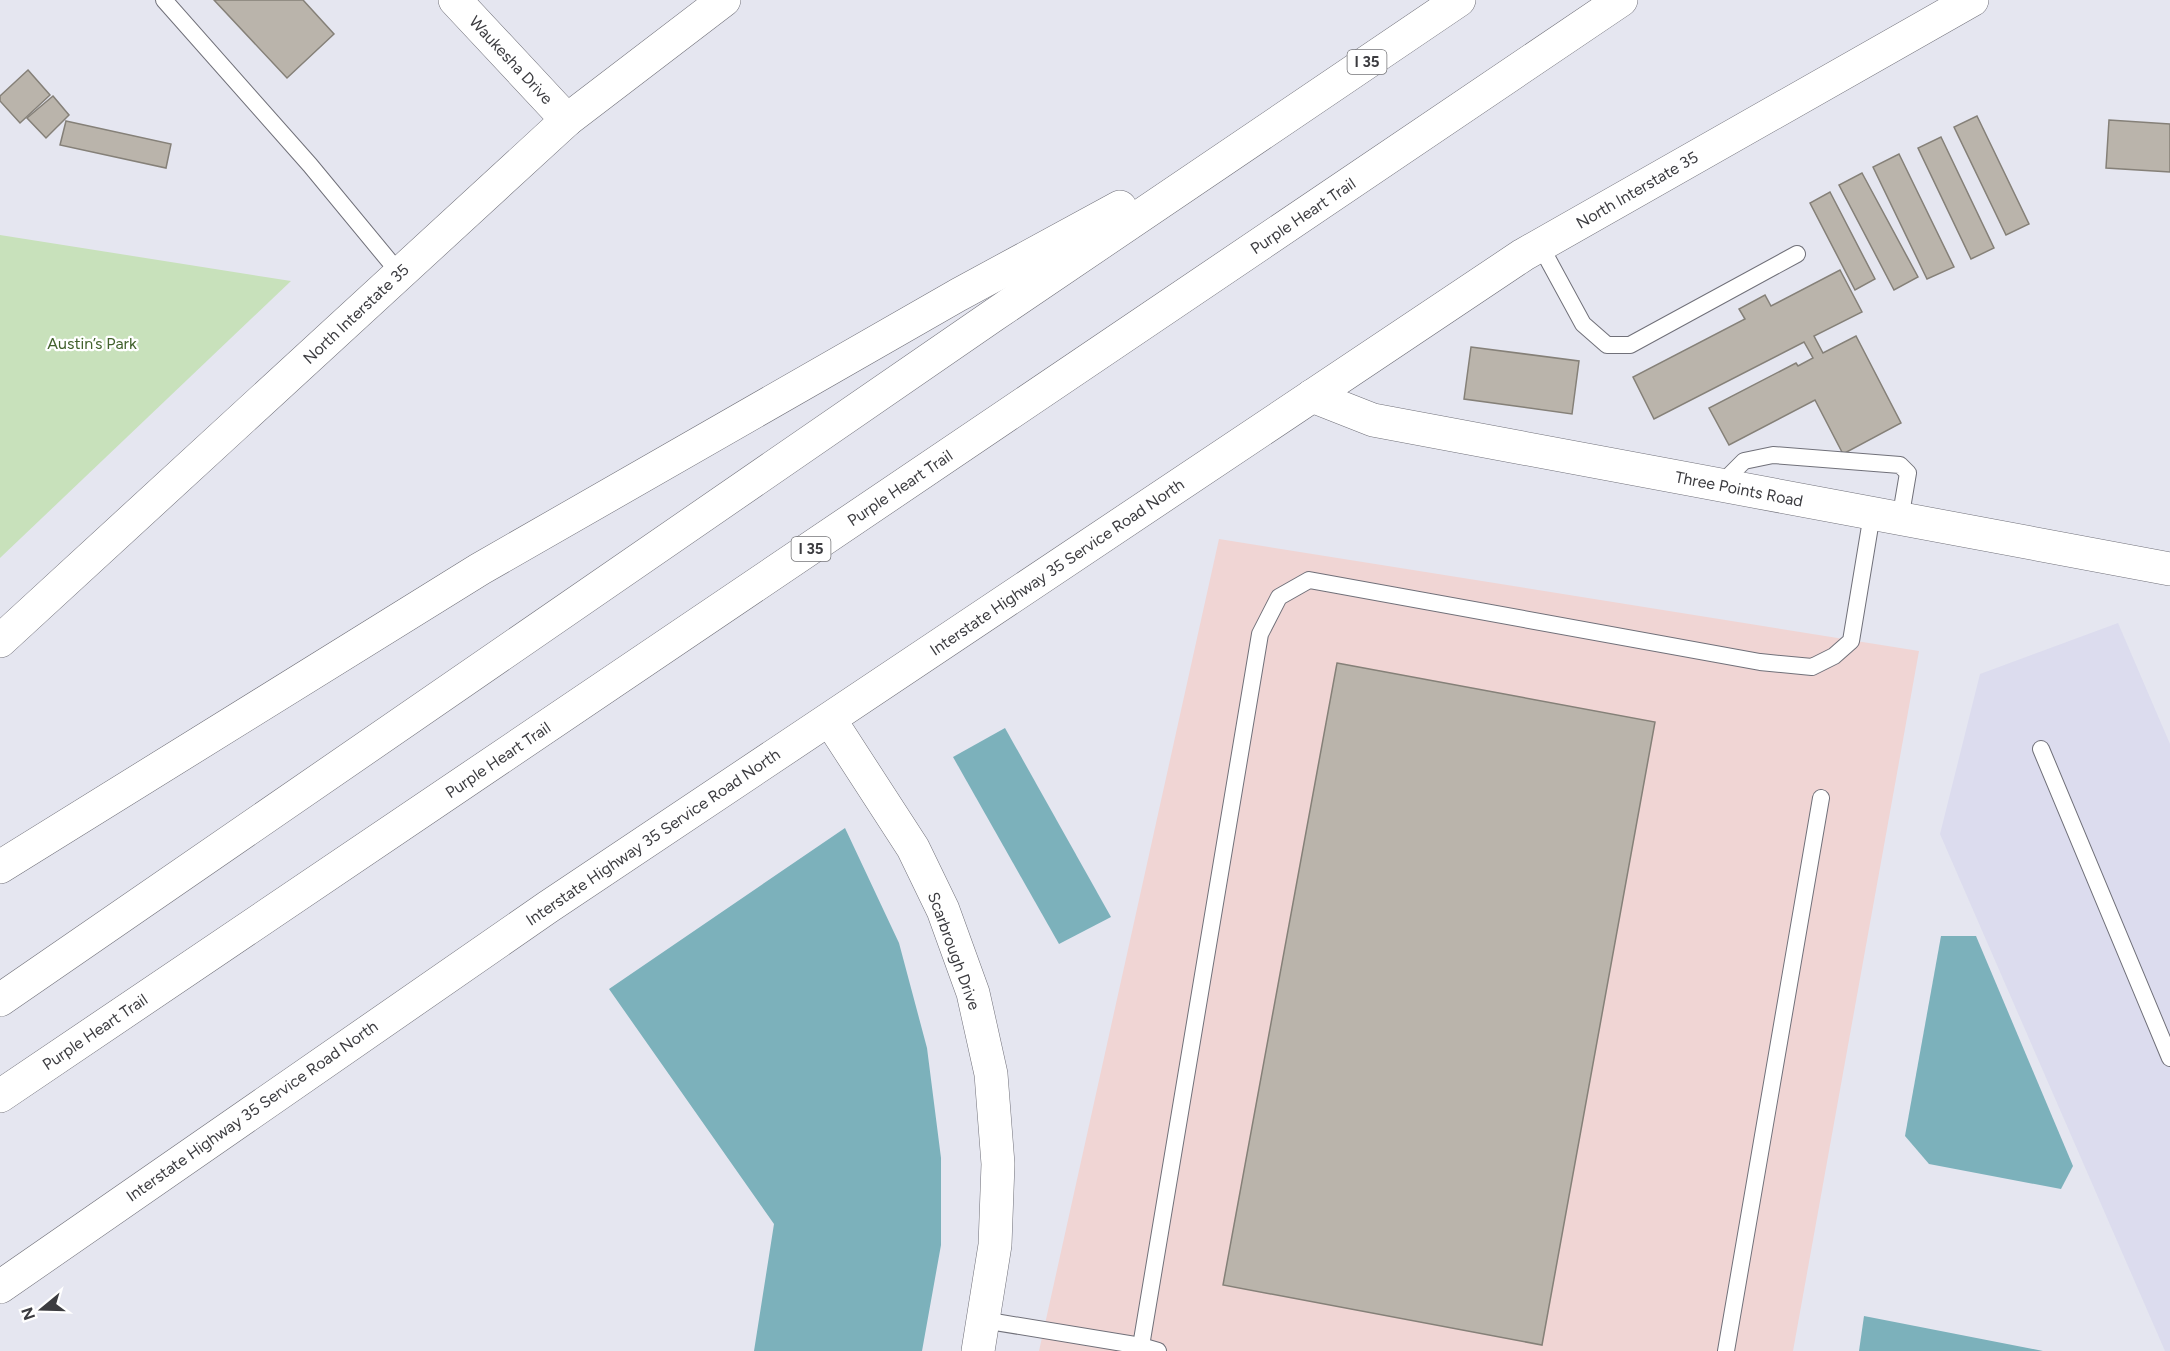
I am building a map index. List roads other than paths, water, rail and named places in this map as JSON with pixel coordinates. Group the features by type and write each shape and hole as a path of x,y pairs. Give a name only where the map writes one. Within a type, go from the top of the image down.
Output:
{"main road":[{"name":"Waukesha Drive","path":"455,0 567,120"},
{"name":"North Interstate 35","path":"0,641 567,120 724,0"},
{"name":"I 35","path":"0,1000 935,356 1459,0"},
{"name":"Purple Heart Trail","path":"0,1096 1621,0"},
{"name":"North Interstate 35","path":"1312,396 1540,245 1972,0"},
{"path":"0,867 480,569 957,295 1275,124"},
{"name":"Three Points Road","path":"1312,396 1373,420 2170,569"},
{"name":"Interstate Highway 35 Service Road North","path":"0,1287 548,907 1312,396"},
{"name":"Scarbrough Drive","path":"830,720 913,848 943,910 973,993 992,1074 998,1164 995,1245 978,1351"}],"lane":[{"path":"164,0 310,165 400,274"},
{"path":"1540,245 1583,324 1607,345 1630,345 1797,254"},
{"path":"1141,1346 1260,634 1279,597 1309,580 1760,662 1812,667 1834,656 1851,641 1886,517 1908,473 1900,465 1773,455 1744,461 1720,486"},
{"path":"2041,749 2170,1058"},
{"path":"1726,1351 1821,798"},
{"path":"983,1320 1141,1346 1158,1351"}],"water":[{"path":"1005,728 1111,917 1059,944 953,757"},
{"path":"845,828 899,943 927,1048 941,1158 941,1245 922,1351 754,1351 774,1224 609,989"},
{"path":"1941,936 1976,936 2073,1166 2061,1189 1929,1164 1905,1136"},
{"path":"1864,1316 2043,1351 1859,1351"}],"park label":[{"name":"Austin’s Park","path":"92,343"}]}
